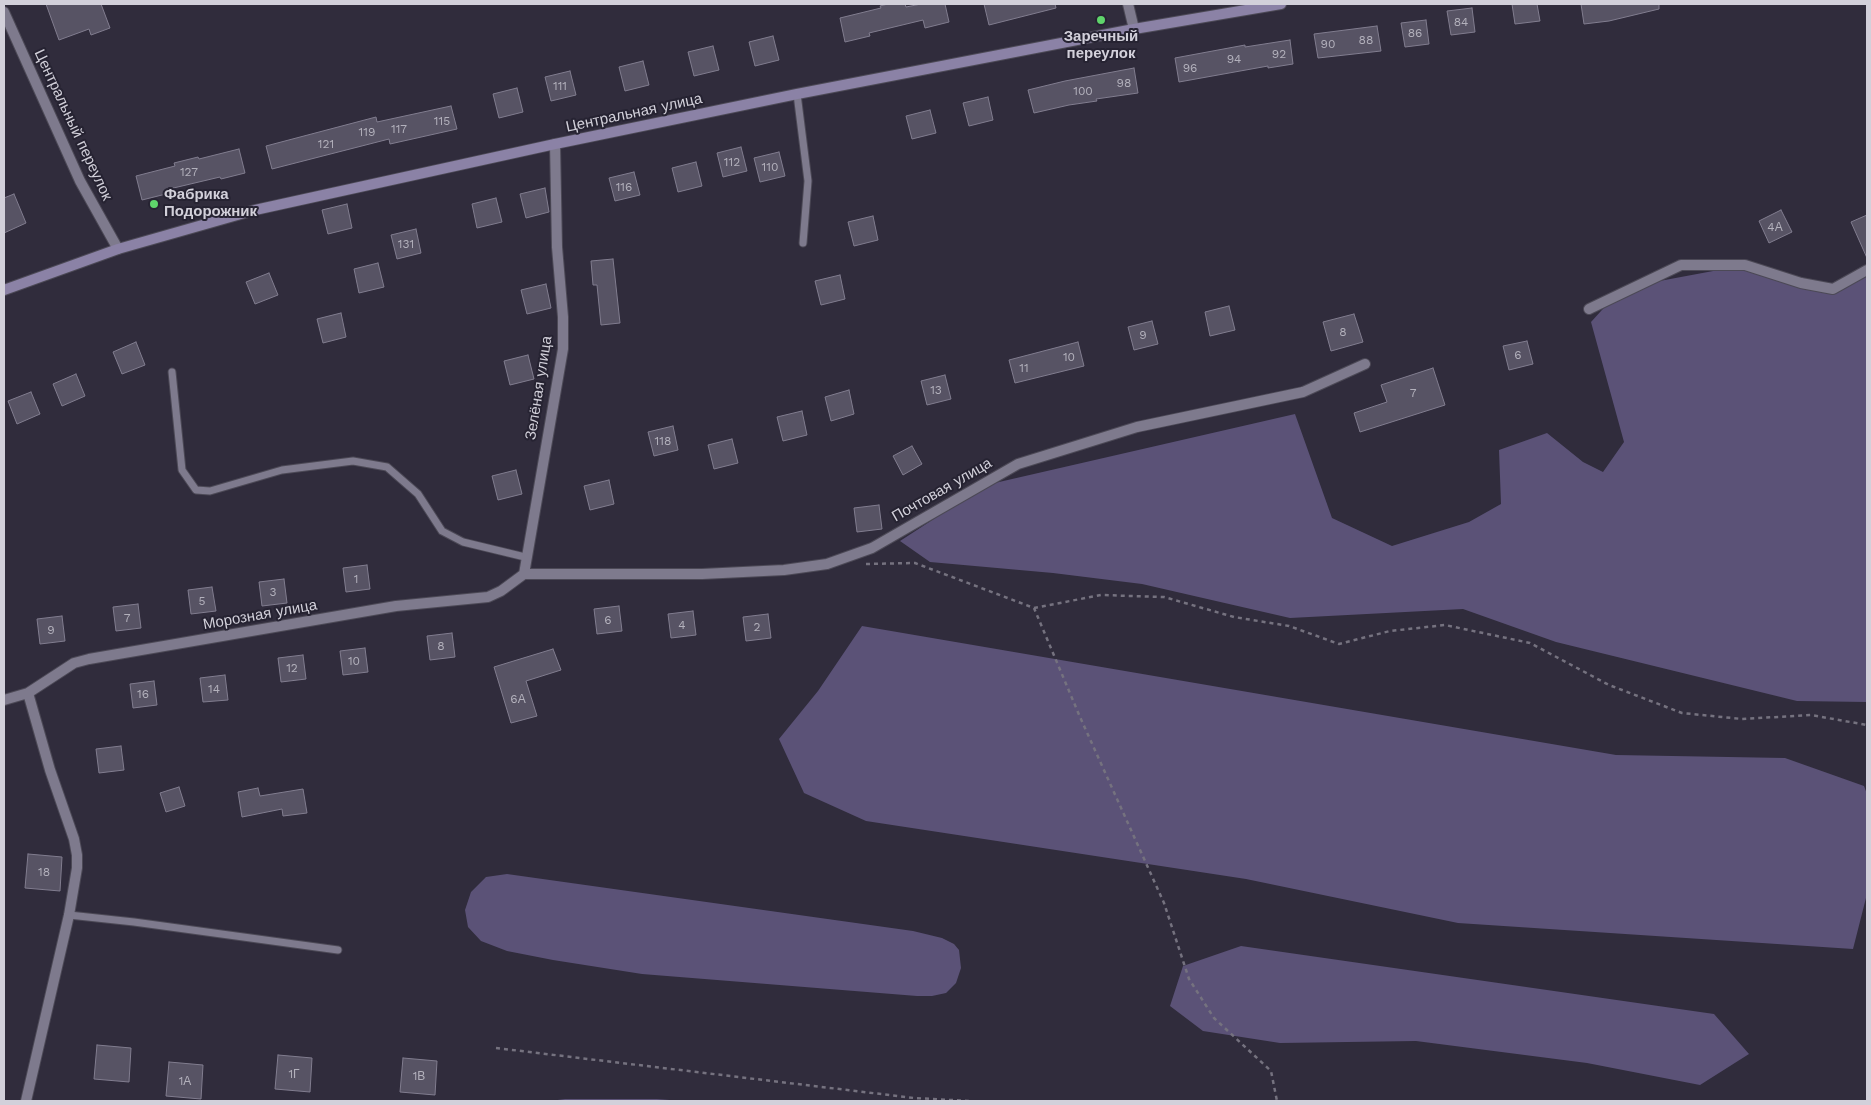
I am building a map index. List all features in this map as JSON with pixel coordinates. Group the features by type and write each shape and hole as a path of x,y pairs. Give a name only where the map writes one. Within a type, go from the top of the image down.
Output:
{"street":[{"path":"1128,4 1134,29"},
{"name":"Центральная улица","path":"4,290 118,249 255,210 555,144 797,94 1134,29 1281,4"},
{"name":"Центральный переулок","path":"4,12 80,181 118,249"},
{"name":"Зелёная улица","path":"524,574 525,557 563,350 563,317 557,247 555,144"},
{"path":"1589,309 1681,265 1745,265 1801,283 1832,289 1867,270"},
{"name":"Почтовая улица","path":"524,574 702,574 784,570 827,564 872,548 1018,464 1138,428 1303,392 1365,364"},
{"name":"Морозная улица","path":"4,700 28,692 74,663 89,659 396,606 488,597 501,591 524,574"},
{"path":"26,1101 69,915 77,868 74,839 50,770 28,692"}],"lane":[{"path":"797,94 808,181 803,243"},
{"path":"172,372 182,470 196,490 210,491 282,470 353,460 387,467 418,494 442,531 463,542 525,557"},
{"path":"69,915 338,950"}],"path":[{"path":"866,564 915,563 1034,608 1101,595 1164,597 1234,616 1290,626 1339,644 1390,631 1445,625 1530,643 1609,685 1682,713 1742,719 1811,715 1867,725"},
{"path":"1034,608 1080,717 1164,903 1189,980 1214,1018 1271,1071 1277,1101"},
{"path":"496,1048 914,1098 970,1101"}],"shaded area":[{"path":"1756,263 1819,290 1867,267 1867,702 1797,701 1556,642 1463,609 1290,618 1142,584 1053,573 930,562 900,541 986,485 1295,414 1332,518 1392,546 1469,522 1501,504 1499,450 1547,433 1583,462 1603,472 1624,442 1591,322 1622,288"},
{"path":"862,626 1616,755 1785,758 1864,786 1867,794 1867,894 1853,949 1458,923 1246,879 866,821 804,793 779,739 818,691"},
{"path":"507,874 913,931 942,938 954,944 959,950 961,968 956,983 946,993 932,996 917,996 642,974 507,951 481,941 468,927 465,910 471,892 486,877"},
{"path":"1241,946 1714,1014 1749,1054 1700,1085 1587,1063 1416,1041 1280,1043 1203,1031 1170,1006 1183,966"},
{"path":"565,1099 657,1099 682,1101 550,1101"}],"building":[{"path":"46,4 101,4 110,28 91,35 89,29 59,40"},
{"path":"905,4 906,7 921,4 945,4 949,22 925,28 923,20 869,33 870,36 845,42 840,18 881,8 880,6"},
{"path":"984,4 1055,4 1056,8 989,25"},
{"path":"1512,4 1537,4 1540,21 1515,24"},
{"path":"1581,4 1659,4 1659,9 1609,21 1584,24"},
{"path":"1472,8 1475,32 1451,35 1447,11"},
{"path":"1426,20 1429,44 1405,47 1401,23"},
{"path":"1377,26 1381,51 1318,58 1314,34"},
{"path":"773,36 779,60 755,66 749,42"},
{"path":"1290,40 1293,64 1268,68 1268,66 1179,82 1175,58 1245,45 1245,47"},
{"path":"713,46 719,70 694,76 688,52"},
{"path":"643,61 649,85 625,91 619,67"},
{"path":"1134,68 1138,93 1096,99 1097,101 1034,113 1028,90"},
{"path":"570,71 576,95 551,101 545,77"},
{"path":"517,88 523,112 499,118 493,94"},
{"path":"988,97 993,120 969,126 963,103"},
{"path":"451,106 457,129 390,144 389,139 272,169 266,146 376,117 377,122"},
{"path":"930,110 936,133 912,139 906,116"},
{"path":"741,147 747,171 723,177 717,153"},
{"path":"239,149 245,173 165,190 166,194 142,200 136,176 175,166 174,163"},
{"path":"779,152 785,176 760,182 754,158"},
{"path":"696,162 702,186 678,192 672,168"},
{"path":"634,172 640,195 615,201 609,178"},
{"path":"545,188 549,212 526,218 520,194"},
{"path":"14,194 26,223 4,233 4,198"},
{"path":"496,198 502,222 477,228 472,204"},
{"path":"347,204 352,228 328,234 322,210"},
{"path":"1781,210 1792,232 1769,243 1759,221"},
{"path":"1867,215 1867,258 1851,222"},
{"path":"873,216 878,240 854,246 848,222"},
{"path":"416,229 421,253 397,259 391,235"},
{"path":"613,259 620,323 601,325 597,285 593,285 591,261"},
{"path":"378,263 384,287 359,293 354,269"},
{"path":"269,273 278,295 255,304 246,282"},
{"path":"840,275 845,299 821,305 815,281"},
{"path":"546,284 551,308 527,314 521,290"},
{"path":"1229,306 1235,330 1210,336 1205,312"},
{"path":"341,313 346,337 323,343 317,319"},
{"path":"1354,314 1363,342 1331,351 1323,322"},
{"path":"1152,321 1158,344 1134,350 1128,327"},
{"path":"1527,341 1533,364 1509,370 1503,346"},
{"path":"136,342 145,365 122,374 113,352"},
{"path":"1078,342 1084,366 1015,383 1009,360"},
{"path":"528,355 534,379 510,385 504,361"},
{"path":"1433,368 1445,405 1360,432 1354,413 1387,402 1381,385"},
{"path":"76,374 85,396 62,406 53,384"},
{"path":"945,375 951,399 927,405 921,381"},
{"path":"849,390 854,414 831,421 825,397"},
{"path":"31,392 40,414 17,424 8,401"},
{"path":"802,411 807,435 783,441 777,417"},
{"path":"673,426 678,450 654,456 648,432"},
{"path":"732,439 738,463 714,469 708,445"},
{"path":"912,446 922,464 903,475 893,456"},
{"path":"516,470 522,494 498,500 492,476"},
{"path":"609,480 614,504 590,510 584,486"},
{"path":"879,505 882,529 857,532 854,508"},
{"path":"367,565 370,589 346,592 343,568"},
{"path":"284,579 287,603 262,606 259,582"},
{"path":"212,587 216,611 191,614 188,590"},
{"path":"138,604 141,628 116,631 113,607"},
{"path":"619,606 622,631 597,634 594,609"},
{"path":"693,611 696,635 671,638 668,614"},
{"path":"768,614 771,638 746,641 743,617"},
{"path":"62,616 65,641 40,644 37,619"},
{"path":"452,633 455,657 430,660 427,636"},
{"path":"365,648 368,672 343,675 340,651"},
{"path":"553,649 561,670 526,681 537,716 511,723 494,667"},
{"path":"303,655 306,679 281,682 278,658"},
{"path":"225,675 228,700 203,702 200,678"},
{"path":"154,681 157,705 133,708 130,684"},
{"path":"121,746 124,770 99,773 96,749"},
{"path":"179,787 185,806 166,812 160,793"},
{"path":"258,788 260,796 303,789 307,813 283,816 282,809 242,817 238,792"},
{"path":"28,854 62,857 60,891 25,888"},
{"path":"97,1045 131,1048 129,1082 94,1079"},
{"path":"278,1055 312,1058 310,1092 275,1089"},
{"path":"403,1058 437,1061 435,1095 400,1092"},
{"path":"169,1062 203,1065 201,1099 166,1096"}],"place":[{"name":"Заречный переулок","path":"1101,20"},
{"name":"Фабрика Подорожник","path":"154,204"}]}
